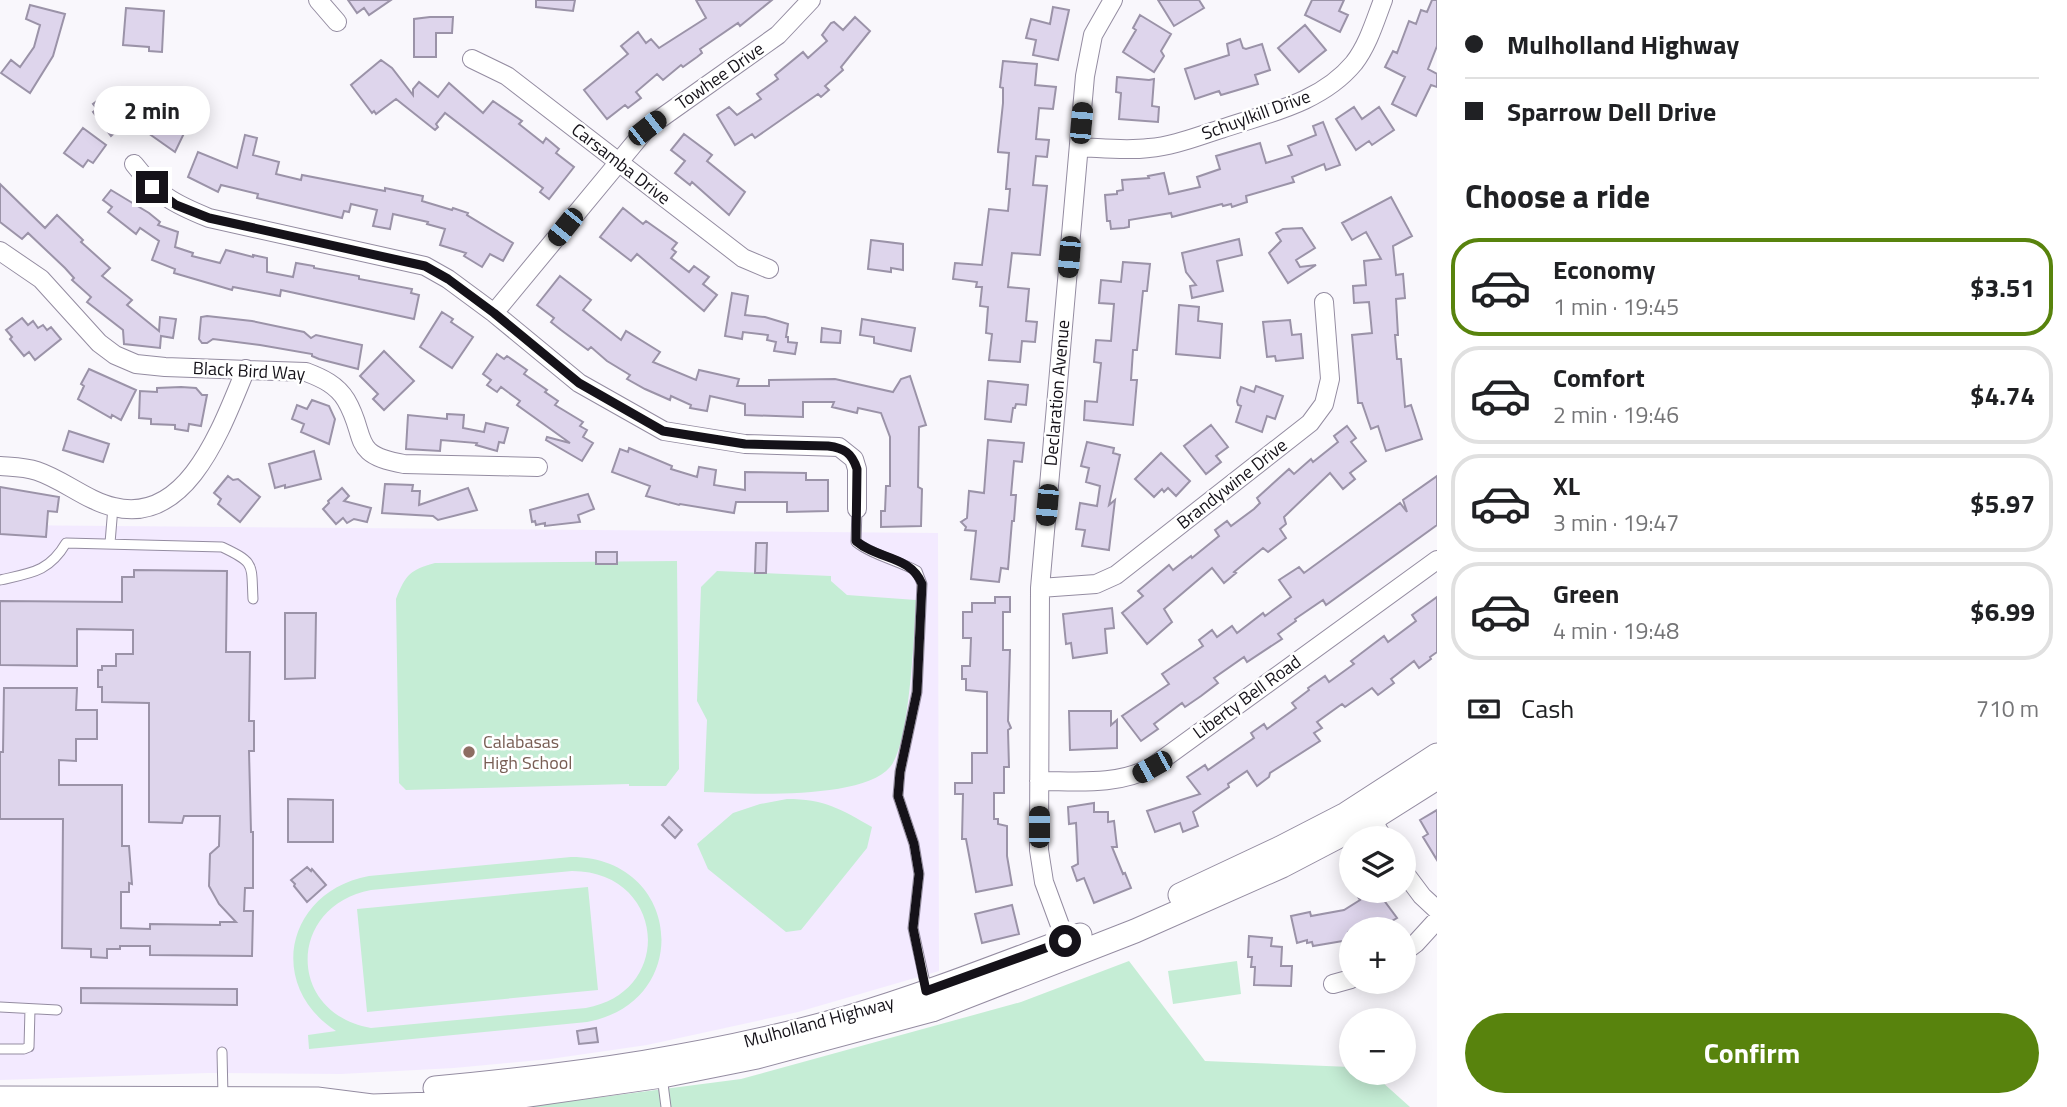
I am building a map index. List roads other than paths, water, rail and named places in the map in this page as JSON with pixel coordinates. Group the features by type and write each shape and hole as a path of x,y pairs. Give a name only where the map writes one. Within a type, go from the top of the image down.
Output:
{"main road":[{"name":"Mulholland Highway","path":"1372,820 1437,755"},
{"name":"Mulholland Highway","path":"0,1098 317,1099 372,1106 433,1104 522,1096 661,1068 770,1054 929,1000 1068,948 1135,931 1248,883 1372,820 1437,778"}],"street":[{"path":"318,0 337,22"},
{"name":"Towhee Drive","path":"494,313 647,128 778,35 811,0"},
{"name":"Declaration Avenue","path":"1068,948 1042,871 1039,850 1040,588 1085,76 1093,35 1112,0"},
{"name":"Schuylkill Drive","path":"1079,146 1129,150 1153,148 1298,104 1331,85 1355,62 1371,34 1383,0"},
{"name":"Carsamba Drive","path":"472,59 507,76 743,258 769,269"},
{"path":"134,164 152,187 176,205 209,218 425,266 448,279 494,313 579,383 663,431 745,444 839,447 848,452 857,469 857,509"},
{"name":"Black Bird Way","path":"0,251 41,279 99,343 115,355 136,364 306,372 336,387 346,400 363,444 372,454 386,461 404,464 538,467"},
{"name":"Brandywine Drive","path":"1040,588 1096,584 1115,575 1310,423 1324,404 1330,379 1324,302"},
{"path":"0,466 38,471 113,507 147,507 167,498 185,484 206,457 246,369"},
{"name":"Liberty Bell Road","path":"1039,781 1114,781 1135,776 1152,767 1437,560"},
{"path":"1416,888 1437,910"},
{"path":"1416,943 1437,920"},
{"path":"1333,984 1339,982"}],"lane":[{"path":"110,543 113,507"},
{"path":"857,509 856,541 866,550 917,570 922,584 917,692 900,772 898,796 914,844 919,874 913,928 929,1000"},
{"path":"0,580 37,571 48,565 57,559 66,543 222,547 245,558 251,565 253,599"},
{"path":"0,1007 57,1010"},
{"path":"0,1049 29,1047 30,1009"},
{"path":"222,1052 223,1098"},
{"path":"661,1068 666,1107"}],"place":[{"name":"Calabasas High School","path":"469,752"}]}
